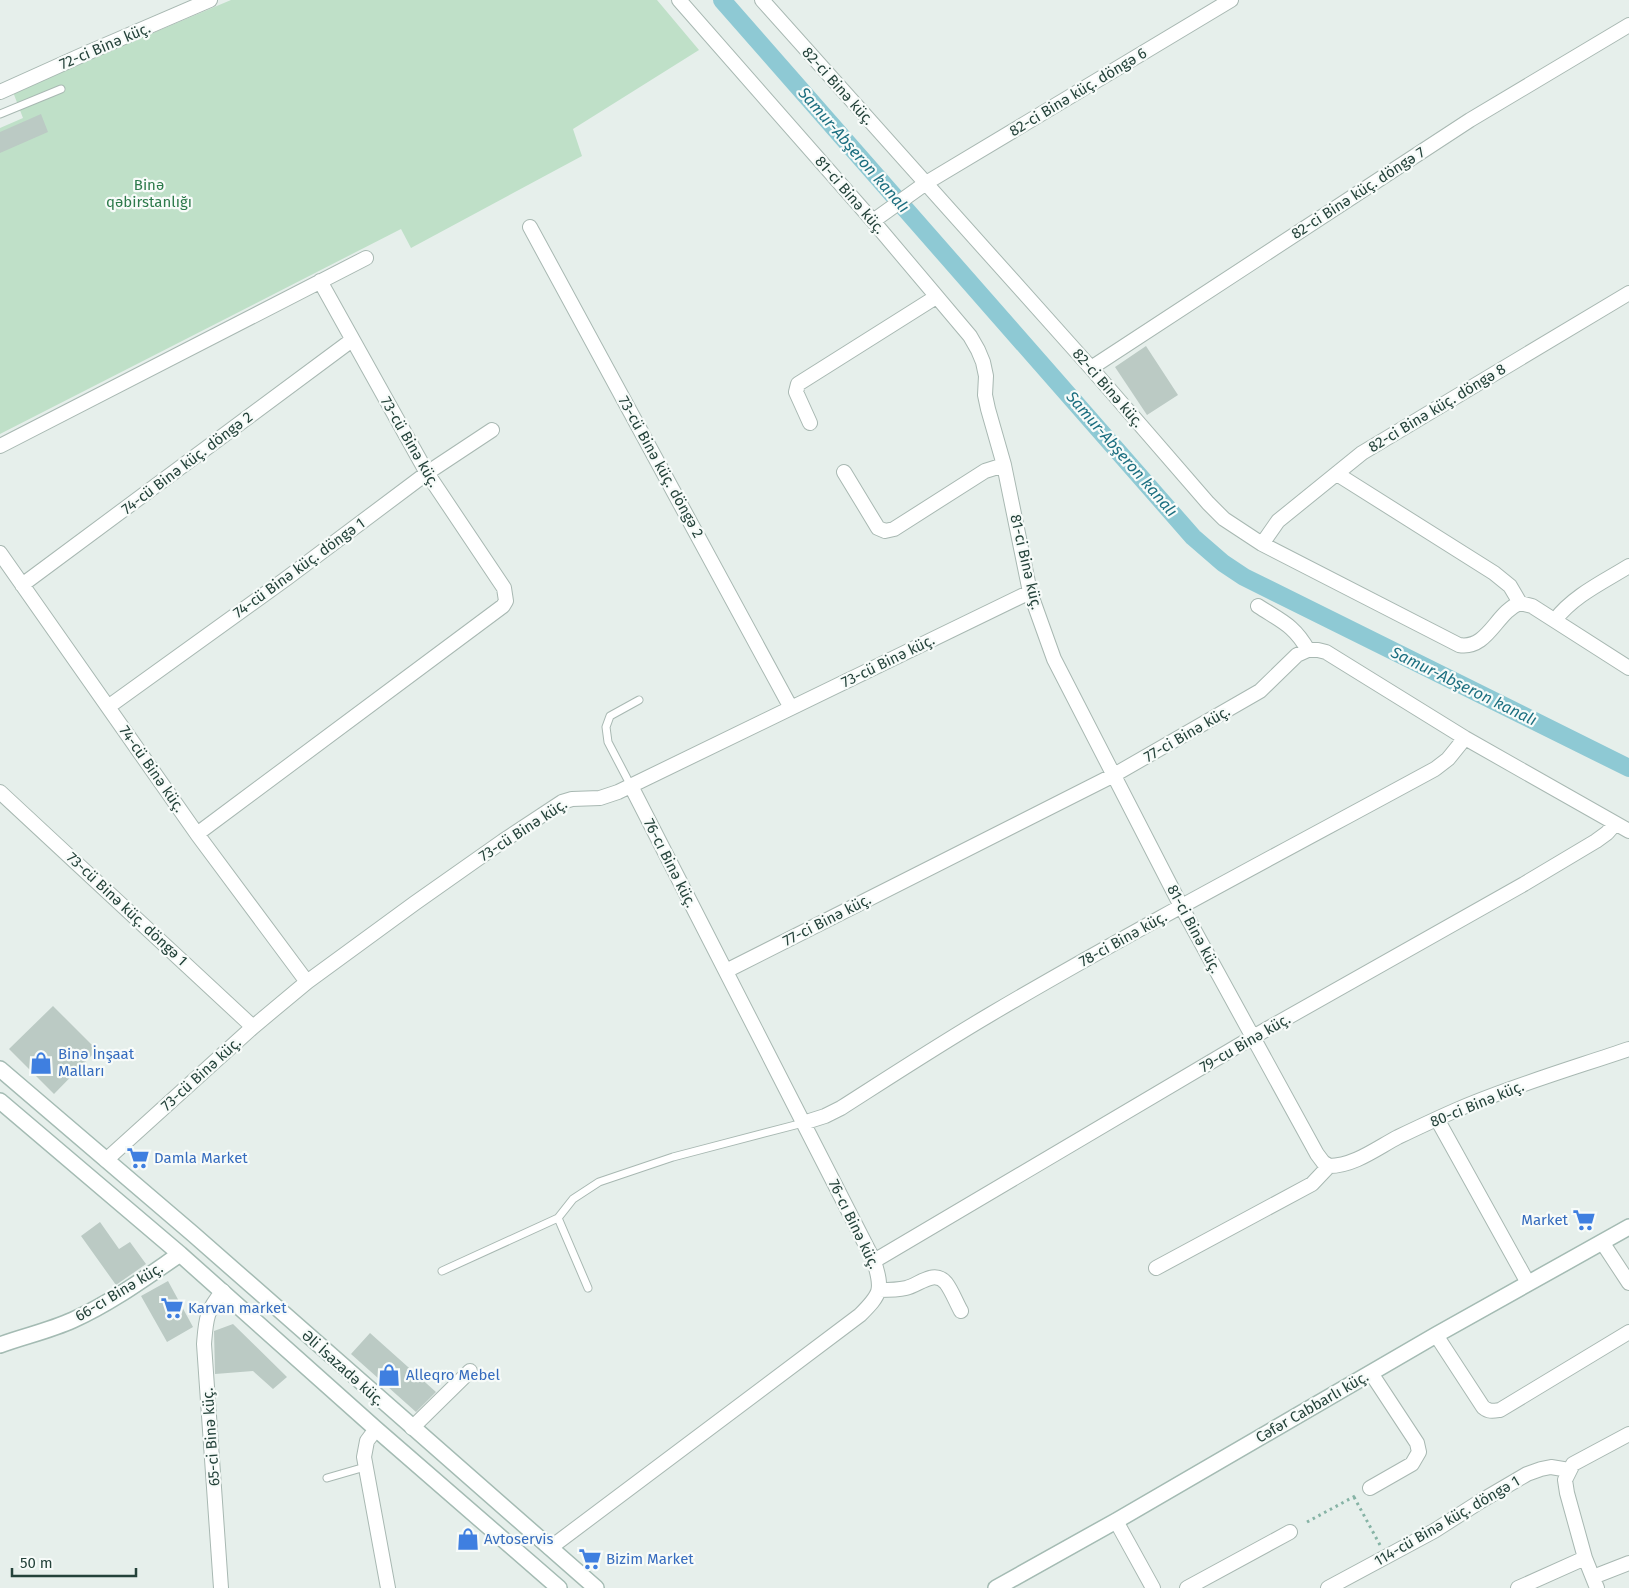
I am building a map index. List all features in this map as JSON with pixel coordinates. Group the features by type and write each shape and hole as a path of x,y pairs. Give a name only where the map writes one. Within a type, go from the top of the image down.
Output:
{"main road":[{"name":"Əli İsazadə küç.","path":"0,1069 219,1257 596,1588"},
{"name":"Əli İsazadə küç.","path":"0,1101 180,1254 376,1429 559,1588"},
{"name":"Cəfər Cabbarlı küç.","path":"996,1588 1116,1521 1436,1335 1629,1227"},
{"name":"66-cı Binə küç.","path":"0,1345 47,1331 88,1313 129,1289 180,1254"},
{"path":"314,1373 331,1357"}],"street":[{"name":"72-ci Binə küç.","path":"0,92 210,0"},
{"name":"81-ci Binə küç.","path":"679,0 873,221 970,336 978,350 986,376 985,395 988,409 1004,465 1030,592 1054,659 1181,906 1317,1154 1329,1166"},
{"name":"82-ci Binə küç.","path":"762,0 1091,368 1208,503 1231,524 1262,544 1459,645 1467,646 1479,642 1511,608 1520,603"},
{"name":"82-ci Binə küç. döngə 6","path":"873,221 926,183 1231,0"},
{"name":"82-ci Binə küç. döngə 7","path":"1091,368 1470,120 1629,25"},
{"name":"73-cü Binə küç. döngə 2","path":"530,227 791,708"},
{"path":"0,446 366,258"},
{"name":"73-cü Binə küç.","path":"198,834 472,629 506,601 504,588 427,473 320,281"},
{"name":"82-ci Binə küç. döngə 8","path":"1262,544 1278,522 1362,453 1629,293"},
{"path":"810,423 796,392 798,384 936,297"},
{"name":"74-cü Binə küç. döngə 2","path":"22,585 352,340"},
{"name":"74-cü Binə küç. döngə 1","path":"108,707 287,578 427,473 492,430"},
{"path":"844,472 878,528 885,531 894,529 985,471 1004,465"},
{"path":"1337,474 1494,573 1510,586 1520,603 1532,606 1629,668"},
{"name":"74-cü Binə küç.","path":"0,554 198,834 307,982"},
{"path":"1555,620 1574,600 1629,566"},
{"name":"73-cü Binə küç.","path":"106,1160 307,982 415,903 553,808 572,798 607,796 631,786 1030,592"},
{"path":"1258,606 1300,635 1308,650 1326,652 1464,738 1629,831"},
{"name":"77-ci Binə küç.","path":"726,971 1114,775 1252,697 1297,655 1308,650"},
{"name":"78-ci Binə küç.","path":"803,1123 825,1116 841,1108 990,1014 1181,906 1435,769 1448,759 1464,738"},
{"name":"76-cı Binə küç.","path":"550,1548 860,1315 875,1301 879,1290 879,1278 874,1261 631,786"},
{"name":"73-cü Binə küç. döngə 1","path":"0,792 254,1027"},
{"name":"79-cu Binə küç.","path":"874,1261 1253,1037 1524,884 1596,841 1615,824"},
{"name":"80-ci Binə küç.","path":"1329,1166 1340,1166 1351,1162 1437,1119 1506,1090 1629,1049"},
{"path":"1437,1119 1528,1283"},
{"path":"1156,1268 1312,1184 1329,1166"},
{"path":"1602,1242 1629,1283"},
{"path":"879,1290 909,1288 930,1278 939,1278 946,1283 961,1311"},
{"name":"65-ci Binə küç.","path":"221,1588 204,1344 206,1319 212,1305 223,1292"},
{"path":"1436,1335 1483,1407 1487,1411 1492,1411 1500,1410 1629,1332"},
{"path":"412,1428 470,1371"},
{"path":"1370,1488 1412,1464 1419,1452 1417,1443 1371,1373"},
{"path":"376,1429 367,1441 364,1457 388,1588"},
{"path":"1629,1434 1573,1464 1566,1480 1567,1493 1585,1558 1595,1582 1629,1563"},
{"name":"114-cü Binə küç. döngə 1","path":"1328,1588 1440,1527 1481,1500 1527,1474 1541,1468 1569,1470"},
{"path":"1116,1521 1153,1588"},
{"path":"1187,1588 1290,1532"},
{"path":"1518,1588 1585,1558"}],"lane":[{"path":"0,114 60,89"},
{"path":"631,786 608,742 606,727 610,716 639,700"},
{"path":"442,1270 558,1218 573,1199 599,1182 673,1157 803,1123"},
{"path":"558,1218 588,1288"},
{"path":"327,1478 365,1467"}],"path":[{"path":"1307,1522 1370,1488"},
{"path":"1354,1497 1386,1556"}],"green space":[{"name":"Binə qəbirstanlığı","path":"231,0 657,0 699,50 573,129 582,156 411,248 401,229 0,434 0,128 23,118 13,92"}],"building":[{"path":"41,114 48,132 0,153 0,132"},
{"path":"1146,346 1178,395 1147,415 1115,367"},
{"path":"53,1006 97,1050 54,1094 9,1049"},
{"path":"100,1222 119,1249 130,1242 146,1264 116,1285 81,1236"},
{"path":"168,1281 193,1327 167,1342 141,1296"},
{"path":"233,1324 287,1377 273,1389 253,1371 215,1374 214,1331"},
{"path":"370,1333 436,1392 416,1412 351,1354"}],"waterway":[{"name":"Samur-Abşeron kanalı","path":"722,0 1193,537 1223,563 1244,577 1629,768"}],"place":[{"name":"Binə İnşaat Malları","path":"41,1063"},
{"name":"Damla Market","path":"138,1158"},
{"name":"Market","path":"1584,1220"},
{"name":"Karvan market","path":"172,1308"},
{"name":"Alleqro Mebel","path":"389,1375"},
{"name":"Avtoservis","path":"468,1539"},
{"name":"Bizim Market","path":"590,1559"}]}
